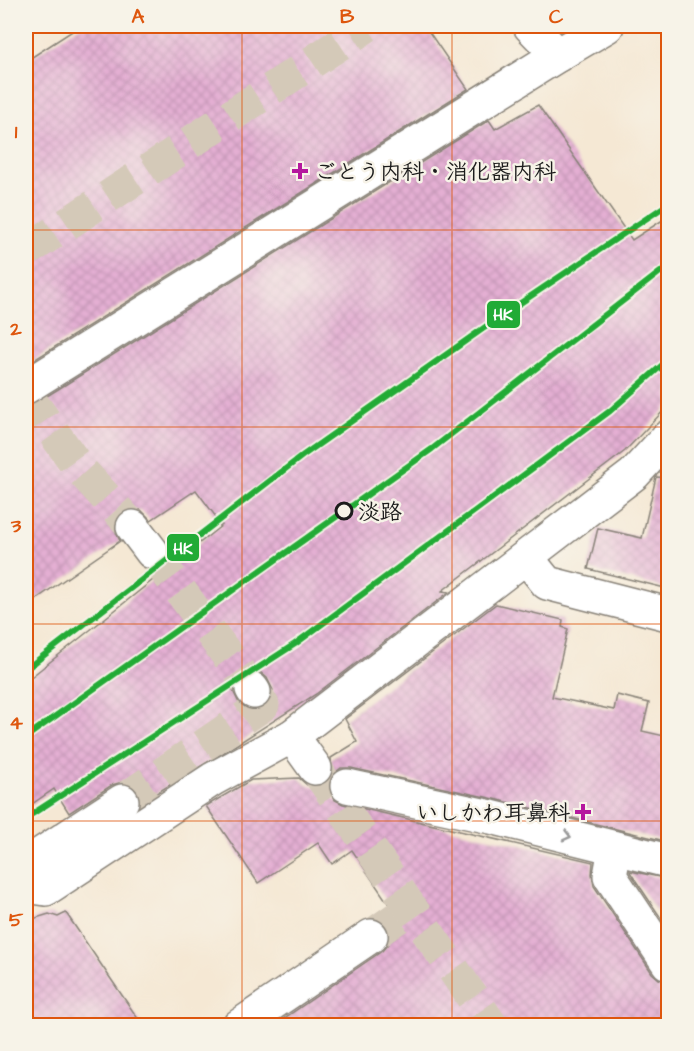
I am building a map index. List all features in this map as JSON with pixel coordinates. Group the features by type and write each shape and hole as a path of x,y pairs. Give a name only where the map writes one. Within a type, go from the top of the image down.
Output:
{"street":[{"path":"530,26 558,55"},
{"path":"26,387 608,26"},
{"path":"26,886 46,888 213,778 292,736 634,474 669,437"},
{"path":"526,557 547,583 669,614"},
{"path":"292,736 315,768"},
{"path":"347,786 669,861"},
{"path":"26,864 122,801"},
{"path":"615,848 610,876 669,963"},
{"path":"239,1026 371,936"}],"building":[{"path":"80,26 425,26 468,89 26,365 26,61"},
{"path":"538,105 632,240 669,216 669,405 625,451 442,591 449,592 316,694 231,748 140,803 137,790 122,782 112,785 69,813 54,789 26,808 26,681 222,525 196,490 151,520 141,510 130,509 121,512 116,520 115,530 120,541 26,606 26,406 36,403 489,120 495,129","holes":["250,670 260,672 267,678 273,690 270,701 264,708 256,711 246,709 239,703 233,691 236,680 241,674"]},
{"path":"656,477 669,478 669,589 588,569 598,528 642,538"},
{"path":"496,604 563,620 562,627 568,629 552,697 614,710 617,695 649,703 642,731 669,737 669,842 495,799 351,768 341,768 332,775 331,758 357,742 345,719"},
{"path":"331,777 329,792 335,800 343,804 593,862 594,886 652,973 659,979 669,982 669,1026 273,1026 382,951 388,944 390,934 386,925 373,918 390,906 352,850 332,864 318,843 258,883 206,806 251,780 299,778 307,785 316,787 325,784"},
{"path":"630,872 669,879 669,930"},
{"path":"66,913 143,1026 26,1026 26,921 49,914 58,917"}],"tunnel":[{"path":"26,251 367,26"},
{"path":"26,394 79,468 133,527"},
{"path":"152,552 252,689"},
{"path":"122,801 263,705 254,692"},
{"path":"315,768 492,1026"},
{"path":"371,936 411,908"}],"transit line":[{"name":"HK","path":"26,669 302,456 501,316 668,204"},
{"name":"HK","path":"26,737 432,449 668,266"},
{"name":"HK","path":"26,818 295,644 610,411 668,360"}],"place":[{"name":"ごとう内科・消化器内科","path":"300,171"},
{"name":"淡路","path":"344,511"},
{"name":"いしかわ耳鼻科","path":"583,812"}]}
